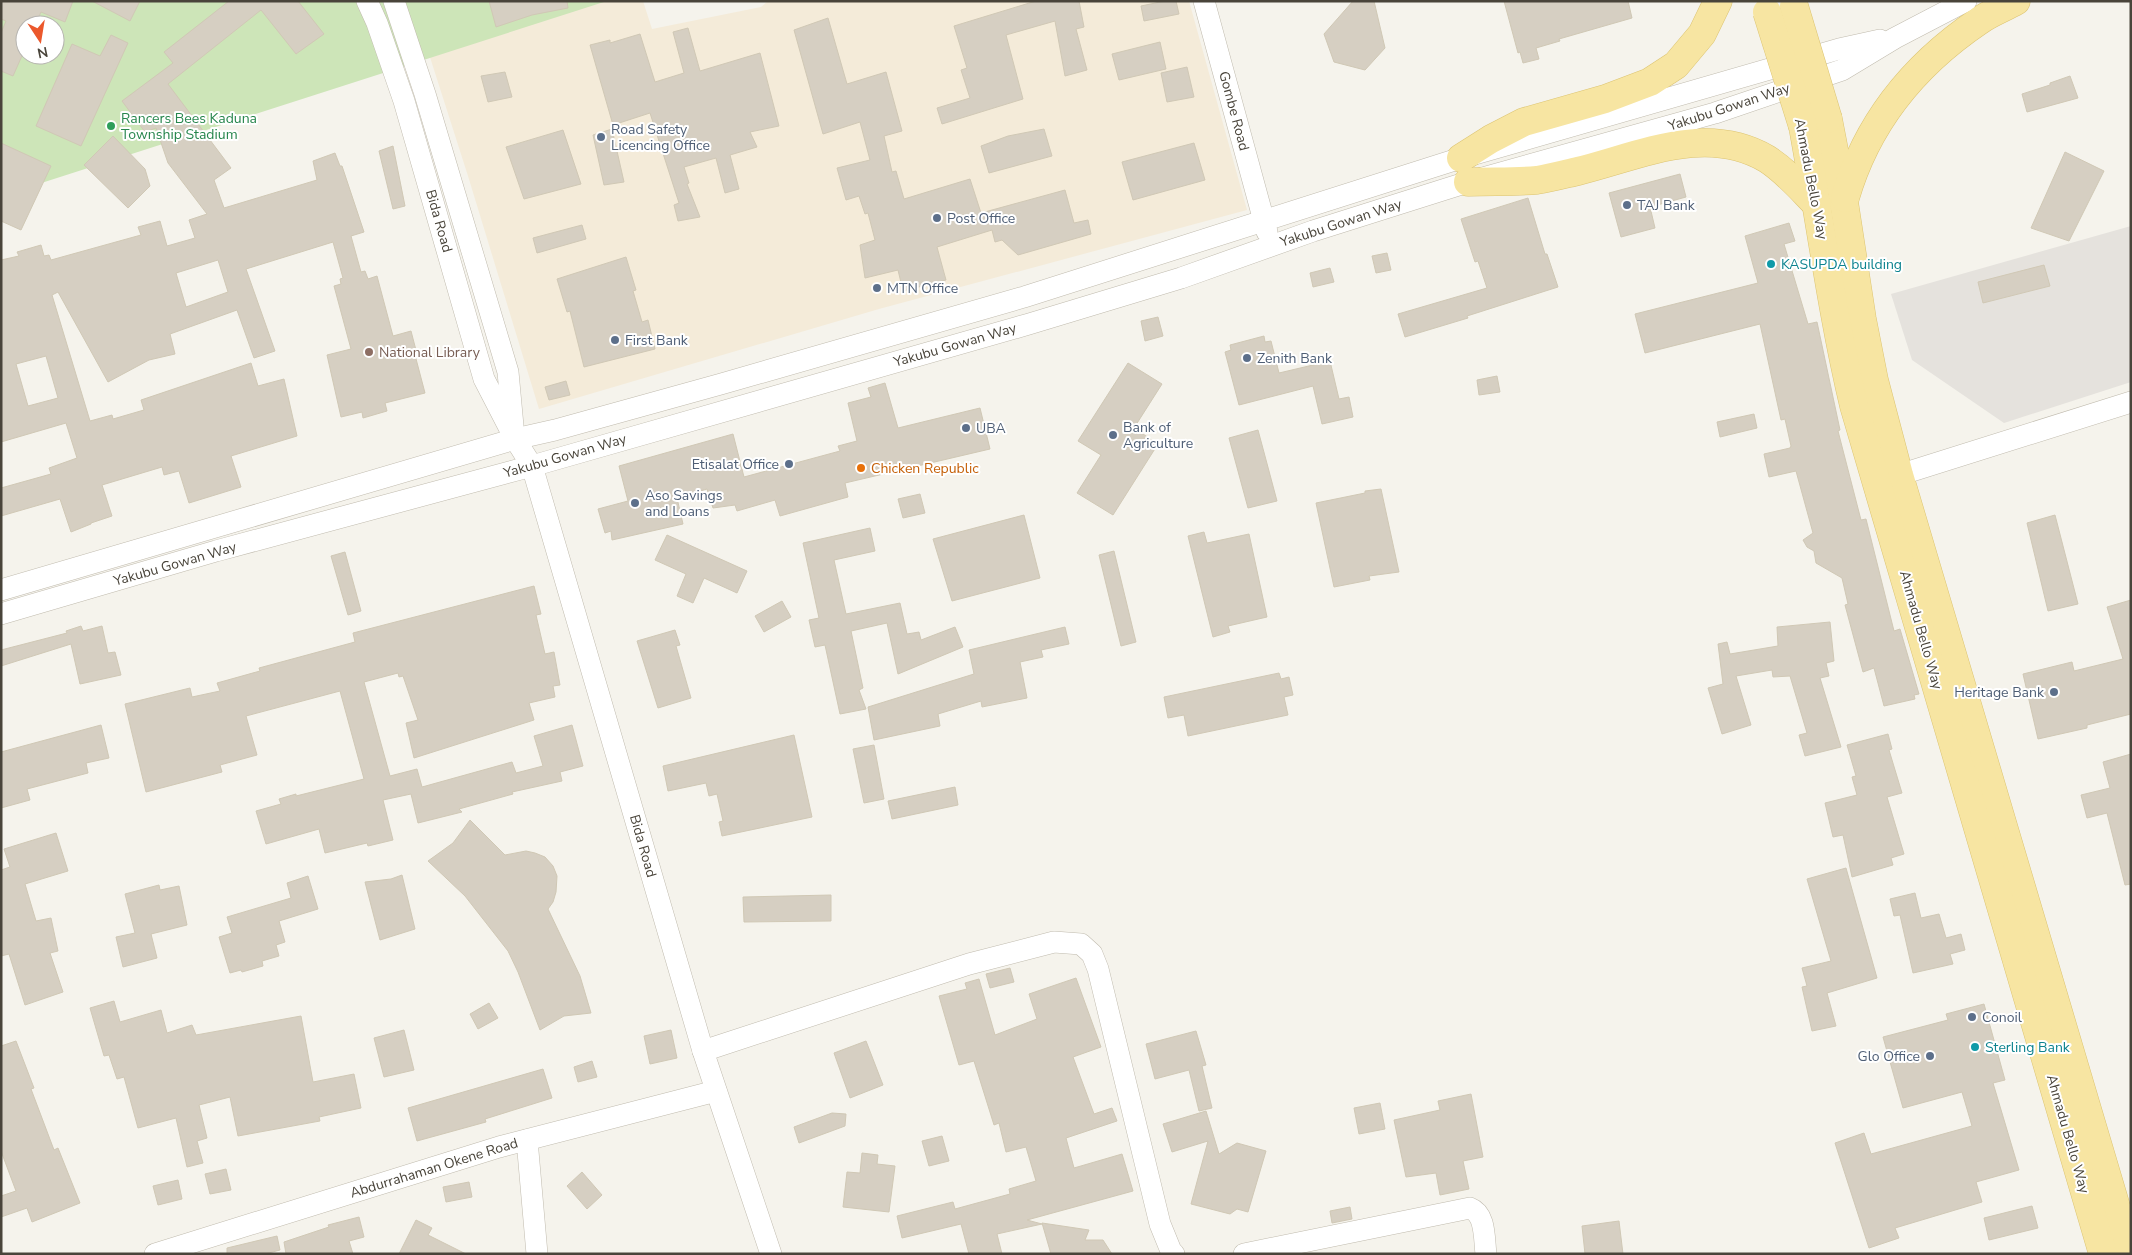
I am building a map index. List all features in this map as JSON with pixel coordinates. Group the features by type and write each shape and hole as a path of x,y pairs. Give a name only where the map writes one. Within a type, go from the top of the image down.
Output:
{"main road":[{"path":"1465,170 1491,139 1524,122 1605,99 1650,82 1676,65 1702,34 1718,1"},
{"path":"1844,202 1859,156 1887,109 1907,82 1932,58 1980,20 2016,1"},
{"name":"Ahmadu Bello Way","path":"1793,4 1828,119 1874,380 1899,474 2130,1254"},
{"name":"Ahmadu Bello Way","path":"1765,6 1803,127 1840,346 1854,406 2103,1254"},
{"path":"1465,170 1538,180 1680,144 1710,142 1741,148 1767,159 1788,176 1817,206"}],"street":[{"name":"Bida Road","path":"367,1 377,23 404,100 484,379 532,466 703,1051 771,1254"},
{"name":"Bida Road","path":"394,1 425,94 508,372 515,438"},
{"name":"Gombe Road","path":"1204,1 1271,246"},
{"name":"Yakubu Gowan Way","path":"1,614 216,551 532,466 1021,327 1181,278 1271,246 1465,170 1838,48 1895,38 1966,1"},
{"name":"Yakubu Gowan Way","path":"1,590 515,438 556,430 721,384 1024,296 1264,220 1465,170"},
{"path":"1899,474 2131,402"},
{"path":"703,1051 968,964 1054,942 1081,944 1092,954 1098,969 1160,1224 1171,1252 1174,1254"},
{"name":"Abdurrahaman Okene Road","path":"155,1254 527,1140 716,1091"},
{"path":"527,1140 537,1254"},
{"path":"1244,1254 1470,1208 1476,1210 1482,1219 1486,1254"}],"shaded area":[{"path":"412,1 643,1 652,29 761,7 768,1 1189,1 1247,210 879,309 539,409"},
{"path":"2131,226 2131,382 2004,423 1912,360 1891,294"}],"green space":[{"name":"Rancers Bees Kaduna Township Stadium","path":"1,1 607,1 1,196"}],"building":[{"path":"1,1 73,1 65,22 65,15 48,15 41,12 40,15 15,15 15,65 18,65 13,76 1,71 1,33 6,21 1,19"},
{"path":"92,1 140,1 130,21"},
{"path":"229,1 298,1 324,34 296,54 261,10 168,84 231,168 214,180 224,208 317,180 313,161 335,153 340,166 342,166 364,232 351,236 361,272 365,271 368,279 377,276 393,336 411,331 425,393 385,403 387,411 363,418 362,412 341,417 327,355 351,349 334,286 341,284 340,279 343,278 333,242 246,269 275,351 254,358 237,310 170,334 175,354 149,360 108,382 58,292 52,295 90,421 112,415 113,419 144,410 141,400 251,363 258,386 284,379 297,436 231,456 241,487 189,503 179,471 164,475 162,467 102,485 112,516 71,532 60,499 1,516 1,488 51,474 49,468 77,458 66,423 1,442 1,260 19,256 17,252 41,245 44,256 49,255 51,260 141,235 138,227 160,221 167,246 195,238 189,220 207,214 168,163 156,128 145,132 122,101 173,63 164,52","holes":["218,260 228,292 186,307 176,273","46,356 58,398 28,406 16,364"]},
{"path":"489,1 567,1 568,8 532,15 496,27"},
{"path":"1036,1 1079,1 1084,27 1076,29 1087,70 1065,76 1055,21 1006,35 1023,99 942,124 937,108 970,98 961,70 967,68 954,26"},
{"path":"1165,1 1176,1 1179,14 1144,21 1141,6"},
{"path":"1353,1 1374,1 1385,48 1365,70 1334,62 1324,34"},
{"path":"1504,1 1628,1 1632,18 1559,39 1560,41 1536,48 1539,59 1523,63 1520,52 1518,53"},
{"path":"828,18 847,84 886,72 902,131 884,136 892,172 896,171 904,199 970,179 981,213 1065,190 1074,223 1088,220 1091,234 1018,255 1002,240 995,242 992,230 937,247 946,280 903,291 898,270 865,278 860,245 875,240 868,213 865,214 859,196 846,200 837,168 870,160 860,122 823,134 794,30"},
{"path":"688,28 700,71 760,53 779,126 750,132 757,147 730,155 739,189 725,193 716,158 684,167 689,183 687,184 700,217 678,221 674,205 679,203 650,113 613,125 590,45 610,40 610,43 640,34 655,82 684,73 673,32"},
{"path":"111,35 128,43 81,146 36,126 63,65 65,65 65,60 72,44 100,56"},
{"path":"1160,42 1166,69 1119,80 1112,54"},
{"path":"1187,67 1194,97 1167,102 1161,73"},
{"path":"505,72 512,97 488,102 481,76"},
{"path":"2070,76 2078,98 2027,112 2022,94"},
{"path":"612,129 624,182 604,185 593,135"},
{"path":"1044,129 1052,156 989,173 981,146 1008,136"},
{"path":"563,130 581,184 524,199 506,147"},
{"path":"113,136 145,169 150,186 128,208 84,165"},
{"path":"1,143 51,166 21,230 1,221"},
{"path":"1194,143 1205,180 1133,200 1122,162"},
{"path":"393,146 405,206 393,209 379,151"},
{"path":"2065,152 2104,171 2069,241 2031,228"},
{"path":"1680,174 1686,197 1650,207 1655,228 1621,237 1609,193"},
{"path":"1528,198 1545,254 1547,254 1558,287 1467,316 1468,318 1405,337 1398,314 1487,288 1478,261 1475,262 1461,219"},
{"path":"1789,223 1795,241 1784,244 1808,324 1817,322 1840,430 1838,431 1861,520 1866,519 1894,631 1900,629 1919,694 1914,695 1915,699 1884,706 1874,668 1863,672 1845,605 1848,604 1842,578 1816,563 1814,551 1807,547 1803,540 1813,533 1796,471 1769,477 1764,454 1790,448 1791,446 1785,419 1781,420 1760,324 1645,353 1635,314 1758,283 1745,236"},
{"path":"582,225 586,239 537,253 533,238"},
{"path":"1387,253 1391,270 1376,273 1372,256"},
{"path":"626,257 636,290 633,291 642,322 648,320 655,349 584,367 570,311 567,312 557,279"},
{"path":"2044,265 2050,286 1983,303 1978,282"},
{"path":"1330,268 1334,282 1313,287 1310,273"},
{"path":"1158,317 1163,336 1145,341 1141,321"},
{"path":"1264,336 1265,342 1271,341 1279,373 1330,361 1339,399 1349,397 1353,417 1322,424 1313,386 1239,405 1225,352 1231,350 1230,345"},
{"name":"Bank of Agriculture","path":"1128,363 1162,384 1134,428 1158,444 1113,515 1077,493 1101,455 1078,441"},
{"path":"1497,376 1500,392 1479,395 1477,380"},
{"path":"566,381 570,395 549,400 545,387"},
{"path":"885,383 898,428 980,408 990,449 845,483 848,497 780,516 775,500 737,511 735,505 713,508 707,489 677,498 683,524 612,540 611,531 605,533 598,509 628,501 619,466 733,434 744,477 840,451 838,446 857,441 848,403 871,397 868,388"},
{"path":"1754,414 1757,428 1720,437 1717,422"},
{"path":"1258,430 1277,501 1248,508 1229,438"},
{"path":"1381,489 1399,572 1369,576 1370,580 1334,587 1316,503"},
{"path":"920,494 925,513 903,518 898,499"},
{"path":"1024,515 1040,578 952,601 933,539"},
{"path":"2055,515 2078,604 2048,611 2027,523"},
{"path":"870,528 875,551 834,560 846,614 900,603 907,634 919,632 921,640 955,627 963,647 898,674 887,623 851,631 863,688 859,690 866,709 840,714 825,645 815,647 809,620 819,618 803,543"},
{"path":"1204,532 1207,543 1249,534 1267,617 1228,626 1230,632 1213,637 1188,536"},
{"path":"667,535 747,571 737,593 704,578 693,603 677,596 686,574 655,560"},
{"path":"1114,551 1136,642 1121,646 1099,555"},
{"path":"345,552 361,611 348,615 331,556"},
{"path":"534,586 541,614 536,615 545,654 554,652 560,685 553,686 555,697 529,703 534,720 414,758 406,723 418,720 403,676 399,677 398,673 364,682 390,776 417,769 422,787 512,762 516,773 543,766 534,736 572,725 583,766 560,772 562,781 512,792 513,794 459,809 462,812 418,823 411,794 383,800 393,840 368,846 367,843 325,853 319,829 266,844 256,811 281,804 279,799 364,779 340,691 246,716 257,755 220,765 222,772 146,792 125,704 190,688 192,697 220,691 217,683 260,671 259,668 355,642 353,633"},
{"path":"2131,600 2131,714 2087,725 2087,728 2038,739 2023,674 2072,662 2074,671 2123,659 2107,607"},
{"path":"782,601 791,617 764,632 755,616"},
{"path":"1830,622 1834,661 1826,663 1829,676 1820,678 1841,747 1805,756 1799,735 1807,733 1790,676 1773,677 1772,670 1736,676 1751,725 1722,734 1708,688 1723,684 1718,644 1727,642 1730,654 1778,646 1777,627"},
{"path":"81,626 83,631 102,626 108,653 115,652 121,675 80,684 71,644 1,666 1,650 67,633 66,631"},
{"path":"1065,627 1069,644 1041,650 1043,657 1020,662 1027,698 982,707 981,701 938,714 940,726 874,740 868,707 974,674 969,650"},
{"path":"675,630 680,645 676,646 691,698 658,708 637,641"},
{"path":"1279,673 1281,679 1289,677 1293,695 1284,697 1288,715 1188,736 1184,715 1168,718 1164,697"},
{"path":"101,725 109,758 86,763 88,773 27,789 30,800 1,808 1,752"},
{"path":"1888,734 1892,749 1889,750 1902,793 1887,797 1904,854 1891,858 1893,865 1852,877 1843,835 1833,837 1825,803 1857,795 1852,777 1856,776 1847,745"},
{"path":"794,735 812,817 722,836 719,822 723,821 717,794 709,796 706,783 668,791 663,766"},
{"path":"874,745 884,799 864,803 853,749"},
{"path":"2131,754 2131,884 2125,885 2107,813 2087,818 2081,795 2110,788 2103,762"},
{"path":"955,787 958,805 892,819 888,801"},
{"path":"470,820 505,855 526,851 535,853 545,857 553,866 557,876 556,892 553,902 548,909 580,976 591,1013 564,1016 540,1030 508,951 465,896 428,861 453,843"},
{"path":"56,833 68,871 25,884 36,921 51,918 58,951 50,953 63,992 25,1005 9,954 1,956 1,870 10,867 4,849"},
{"path":"1846,868 1877,978 1827,993 1836,1026 1812,1031 1802,987 1807,986 1802,968 1831,961 1807,879"},
{"path":"402,875 415,929 380,940 365,882 391,879"},
{"path":"308,876 318,909 279,921 285,942 276,945 279,956 262,961 263,966 242,972 241,970 230,973 219,937 232,933 227,917 291,898 287,883"},
{"path":"159,885 160,890 179,886 187,925 151,934 157,958 123,967 116,937 135,933 125,894"},
{"path":"1915,893 1921,918 1939,914 1946,938 1961,934 1965,950 1950,954 1953,964 1913,973 1900,915 1894,916 1890,899"},
{"path":"831,895 831,921 744,922 743,897"},
{"path":"1010,968 1014,982 990,988 986,974"},
{"path":"1076,978 1101,1047 1073,1057 1094,1114 1112,1108 1117,1121 1066,1138 1074,1168 1122,1154 1133,1191 1027,1220 1042,1224 997,1234 1002,1254 969,1254 961,1224 902,1238 897,1216 953,1202 955,1209 1010,1194 1009,1189 1036,1181 1026,1147 1006,1152 999,1123 994,1125 974,1061 959,1065 939,996 967,989 965,983 979,979 995,1035 1037,1019 1029,994"},
{"path":"114,1001 120,1022 161,1010 167,1033 192,1025 196,1035 301,1016 313,1082 354,1074 361,1108 319,1117 320,1121 238,1136 230,1097 199,1105 207,1138 197,1141 203,1163 187,1167 176,1118 138,1128 124,1077 117,1079 109,1055 104,1056 90,1008"},
{"path":"489,1003 498,1018 478,1029 470,1014"},
{"path":"1984,1004 2005,1080 1993,1083 2019,1170 1976,1182 1982,1202 1895,1228 1899,1238 1869,1248 1835,1143 1864,1133 1871,1154 1972,1126 1962,1092 1903,1108 1883,1037 1948,1020 1946,1014"},
{"path":"404,1030 414,1070 384,1077 374,1038"},
{"path":"671,1030 677,1058 650,1064 644,1036"},
{"path":"1196,1031 1206,1065 1202,1066 1212,1108 1199,1111 1189,1070 1155,1079 1146,1044"},
{"path":"16,1041 34,1088 31,1089 54,1150 58,1148 80,1203 32,1222 27,1208 1,1217 1,1196 16,1191 1,1151 1,1046"},
{"path":"866,1041 883,1085 850,1098 834,1053"},
{"path":"592,1061 597,1077 578,1082 574,1067"},
{"path":"543,1069 552,1098 485,1119 486,1122 417,1141 408,1108"},
{"path":"1471,1094 1483,1157 1463,1161 1469,1189 1440,1195 1436,1173 1406,1177 1394,1120 1440,1110 1438,1101"},
{"path":"1380,1103 1385,1129 1359,1134 1354,1108"},
{"path":"1206,1111 1219,1154 1237,1143 1266,1151 1248,1212 1237,1209 1230,1214 1191,1204 1208,1141 1172,1152 1163,1124"},
{"path":"832,1113 846,1114 845,1126 799,1143 794,1127"},
{"path":"942,1136 949,1161 929,1166 922,1141"},
{"path":"862,1153 878,1155 877,1164 895,1166 889,1212 843,1207 847,1172 860,1173"},
{"path":"226,1169 231,1190 210,1194 205,1174"},
{"path":"582,1172 602,1195 587,1209 567,1186"},
{"path":"178,1180 182,1199 158,1205 153,1186"},
{"path":"469,1182 472,1197 446,1202 443,1187"},
{"path":"2032,1206 2038,1228 1989,1240 1984,1218"},
{"path":"1350,1207 1352,1219 1332,1223 1330,1211"},
{"path":"359,1217 364,1237 349,1241 353,1254 286,1254 284,1242 329,1227 328,1225"},
{"path":"416,1220 432,1228 428,1235 466,1254 399,1254"},
{"path":"1619,1221 1623,1254 1585,1254 1582,1226"},
{"path":"1042,1223 1089,1230 1085,1240 1103,1240 1112,1254 1051,1254"},
{"path":"277,1236 280,1250 265,1254 227,1254 227,1248"}],"place":[{"name":"Rancers Bees Kaduna Township Stadium","path":"111,126"},
{"name":"Road Safety Licencing Office","path":"601,137"},
{"name":"TAJ Bank","path":"1627,205"},
{"name":"Post Office","path":"937,218"},
{"name":"KASUPDA building","path":"1771,264"},
{"name":"MTN Office","path":"877,288"},
{"name":"First Bank","path":"615,340"},
{"name":"National Library","path":"369,352"},
{"name":"Zenith Bank","path":"1247,358"},
{"name":"UBA","path":"966,428"},
{"name":"Bank of Agriculture","path":"1113,435"},
{"name":"Etisalat Office","path":"789,464"},
{"name":"Chicken Republic","path":"861,468"},
{"name":"Aso Savings and Loans","path":"635,503"},
{"name":"Heritage Bank","path":"2054,692"},
{"name":"Conoil","path":"1972,1017"},
{"name":"Sterling Bank","path":"1975,1047"},
{"name":"Glo Office","path":"1930,1056"}]}
